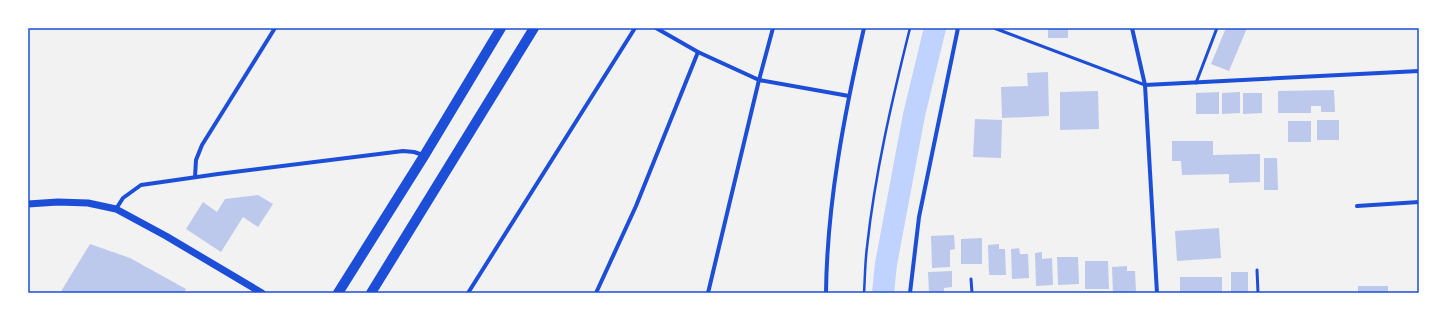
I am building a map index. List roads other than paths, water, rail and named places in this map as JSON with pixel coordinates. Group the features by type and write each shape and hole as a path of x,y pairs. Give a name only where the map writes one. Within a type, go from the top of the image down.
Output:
{"main road":[{"path":"338,293 424,156 501,28"},
{"path":"370,293 534,28"}],"street":[{"path":"195,177 196,160 202,145 275,28"},
{"path":"468,293 635,28"},
{"path":"656,28 698,52 759,80 849,96"},
{"path":"708,293 759,80 773,28"},
{"path":"826,293 829,229 849,96 864,28"},
{"path":"910,293 919,217 958,28"},
{"path":"1132,28 1145,85 1157,293"},
{"path":"596,293 636,206 698,52"},
{"path":"1145,85 1419,71"},
{"path":"116,209 123,198 141,185 403,151 414,152 424,156"},
{"path":"28,204 58,202 88,203 116,209 160,232 262,293"},
{"path":"1357,206 1419,202"}],"lane":[{"path":"994,28 1145,85"},
{"path":"1196,83 1218,28"},
{"path":"1257,270 1258,293"},
{"path":"971,279 972,293"}],"waterway":[{"path":"883,293 886,264 914,115 935,28"}]}
